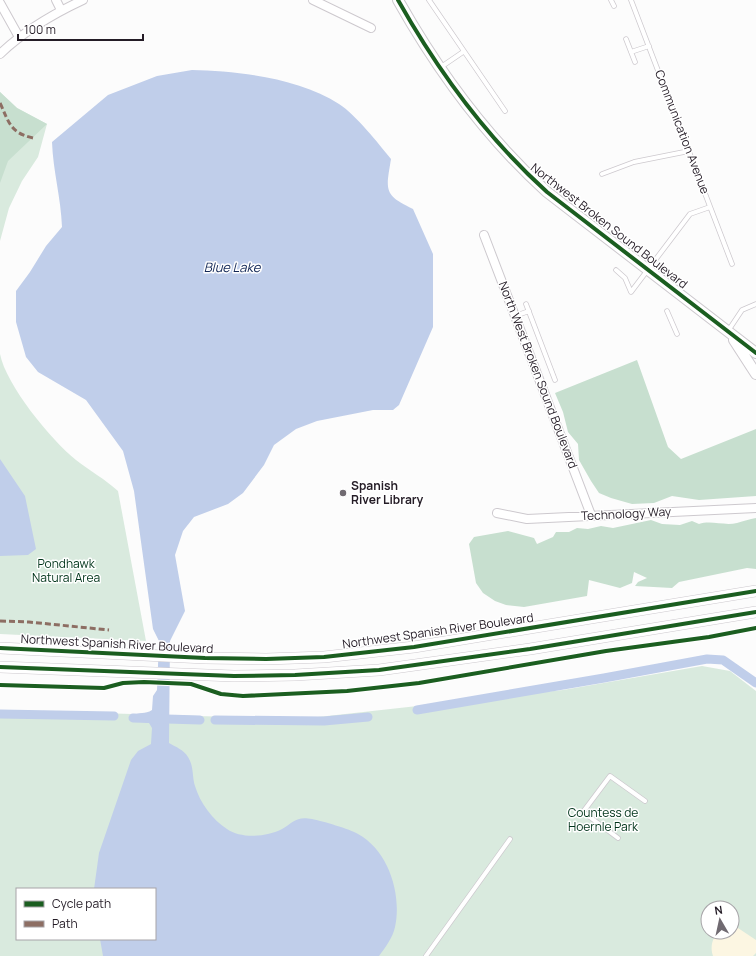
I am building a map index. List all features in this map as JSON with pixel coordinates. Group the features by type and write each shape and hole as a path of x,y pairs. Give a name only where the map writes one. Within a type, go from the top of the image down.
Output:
{"main road":[{"name":"Northwest Spanish River Boulevard","path":"0,648 182,657 289,659 391,650 756,591"},
{"path":"0,667 262,676 393,669 530,649 756,612"},
{"path":"391,650 393,669"},
{"path":"377,652 379,670"}],"street":[{"path":"56,0 61,10"},
{"path":"0,54 19,37 61,10 83,0"},
{"path":"313,0 371,28"},
{"name":"Northwest Broken Sound Boulevard","path":"398,0 441,67 489,133 530,177 647,270 756,353"},
{"path":"0,3 19,37"},
{"name":"North West Broken Sound Boulevard","path":"484,235 592,516"},
{"name":"Northwest Broken Sound Boulevard","path":"728,331 756,374"},
{"name":"Technology Way","path":"497,513 527,519 756,508"}],"lane":[{"path":"429,0 463,52 505,111"},
{"path":"611,0 614,6"},
{"name":"Communication Avenue","path":"631,0 732,264"},
{"path":"626,39 635,62"},
{"path":"631,52 649,46"},
{"path":"441,67 463,52"},
{"path":"602,174 634,162 673,156 689,151"},
{"path":"616,270 625,278 631,292 690,214 710,207"},
{"path":"526,304 555,380"},
{"path":"728,331 742,310 756,304"},
{"path":"515,316 529,310"},
{"path":"667,311 677,334"},
{"path":"618,838 583,812 610,776 645,801"},
{"path":"426,956 510,839"}],"green space":[{"path":"0,92 17,108 47,124 38,157 22,181 9,208 0,241"},
{"path":"0,92 17,108 47,124 8,161 0,183"},
{"name":"Pondhawk Natural Area","path":"0,354 4,367 20,396 54,439 76,460 118,491 146,641 0,634"},
{"path":"637,360 668,447 681,459 756,429 756,496 699,500 672,496 654,503 632,504 599,493 579,460 578,444 568,432 563,412 555,393"},
{"path":"756,518 756,569 747,568 679,582 672,588 635,586 638,582 647,578 634,572 632,583 620,588 589,580 587,596 524,607 506,605 495,601 483,593 476,583 469,544 474,537 508,531 534,538 537,544 553,537 556,532 569,532 577,528 588,529 601,526 613,528 651,520 662,524 680,525 692,521 699,524 732,524"},
{"name":"Countess de Hoernle Park","path":"702,666 730,671 756,691 756,956 0,956 0,710 300,719 563,690"}],"sand":[{"path":"740,929 756,940 756,953 753,956 713,956 713,940 740,940"}],"water":[{"name":"Blue Lake","path":"192,70 248,74 287,82 306,88 339,104 352,115 391,159 388,178 389,190 396,200 413,209 433,254 433,327 399,405 393,410 373,410 317,421 296,429 274,445 264,465 243,493 228,504 194,517 183,531 175,555 185,611 170,641 169,743 182,751 188,757 191,764 194,783 200,799 217,821 227,829 247,836 262,835 276,832 296,820 307,818 336,825 358,834 378,851 391,875 397,901 397,915 394,931 379,956 103,956 100,940 156,940 156,888 94,888 99,853 131,760 138,751 151,744 152,728 149,723 135,721 133,716 152,710 153,696 157,690 159,641 153,629 134,491 123,451 86,400 38,372 26,357 16,322 16,291 46,246 62,227 52,142 108,95 157,76"},
{"path":"0,459 25,496 36,549 28,555 0,556"}],"waterway":[{"path":"417,710 707,659 723,660 756,683"},
{"path":"0,714 114,716"},
{"path":"215,720 324,721 368,717"},
{"path":"133,718 200,720"}],"marked path":[{"path":"0,103 11,126 19,133 33,138"},
{"path":"0,621 29,622 109,630"}],"cycle path":[{"path":"398,0 447,78 484,126 525,171 547,192 756,353"},
{"path":"0,648 205,658 266,659 324,657 414,647 756,591"},
{"path":"0,667 234,676 295,675 379,670 530,649 756,612"},
{"path":"0,685 104,688 123,683 144,682 191,684 221,694 243,696 347,691 419,683 606,651 709,637 756,628"}],"place":[{"name":"Spanish River Library","path":"343,493"}]}
